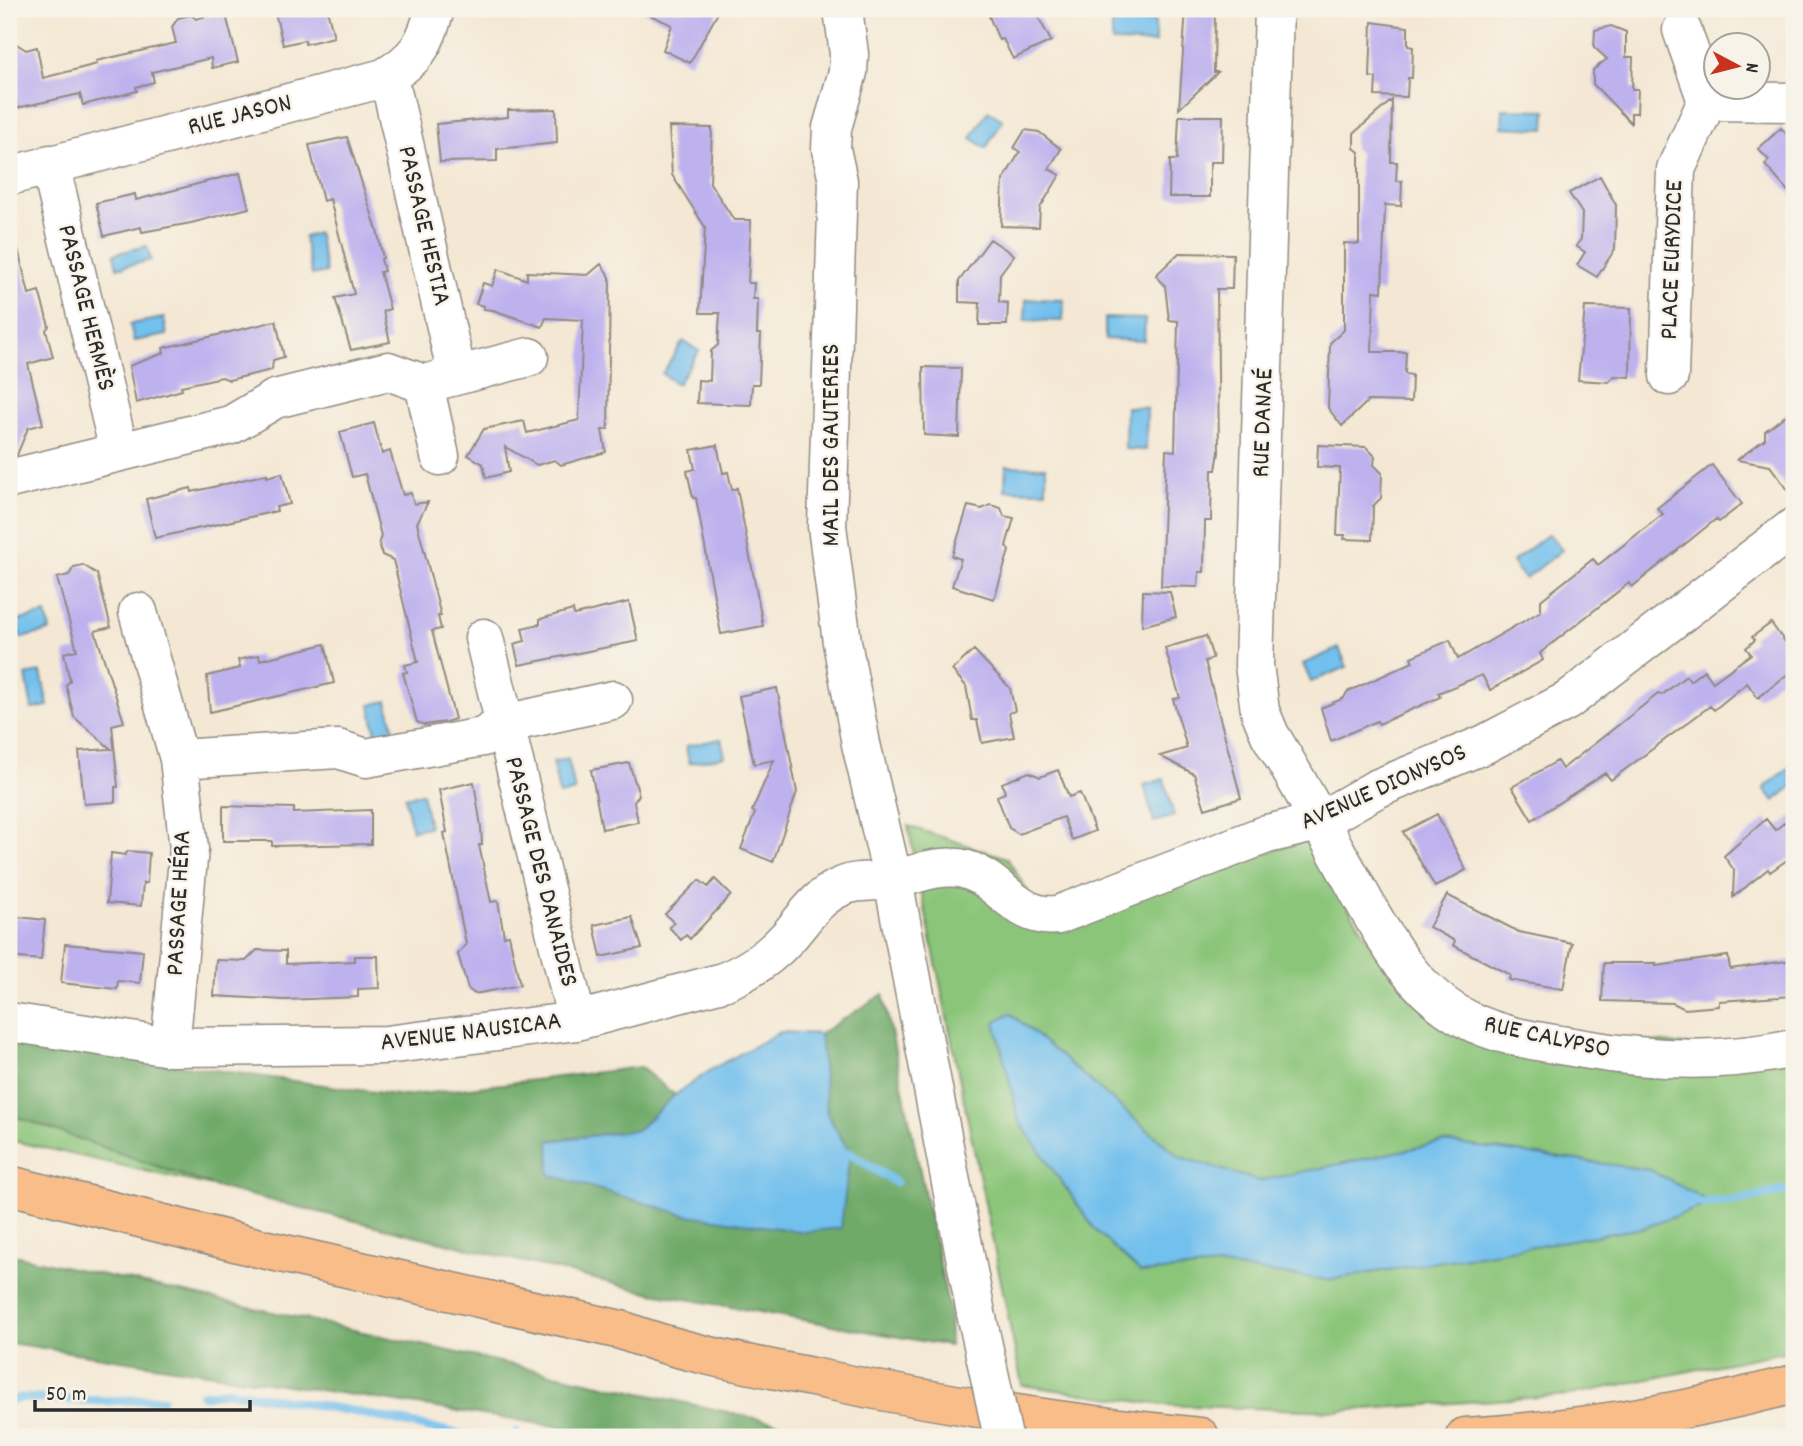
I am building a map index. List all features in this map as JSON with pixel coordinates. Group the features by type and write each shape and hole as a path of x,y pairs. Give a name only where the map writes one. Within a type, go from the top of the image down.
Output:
{"main road":[{"path":"9,1185 251,1246 621,1330 666,1347 920,1399 1088,1426 1200,1437"},
{"path":"9,1209 425,1310 617,1346 666,1347"},
{"path":"1465,1437 1538,1432 1652,1413 1794,1384"}],"street":[{"name":"RUE JASON","path":"9,176 384,78 409,63 427,37 435,9"},
{"name":"MAIL DES GAUTERIES","path":"843,9 849,54 848,72 832,128 831,149 838,181 827,526 842,642 893,880 976,1312 1003,1437"},
{"name":"RUE DANAÉ","path":"1275,9 1254,665 1260,711 1318,822"},
{"path":"1682,30 1702,87"},
{"name":"PASSAGE HESTIA","path":"384,78 393,95 441,380 440,456"},
{"name":"PLACE EURYDICE","path":"1669,376 1676,169 1707,102"},
{"path":"1772,102 1794,102"},
{"name":"PASSAGE HERMÈS","path":"50,164 119,451"},
{"path":"9,479 231,425 275,399 388,371 441,380 529,357"},
{"name":"AVENUE DIONYSOS","path":"893,880 932,869 960,868 978,875 1025,911 1045,916 1058,915 1267,834 1318,822 1376,789 1485,744 1567,701 1794,527"},
{"name":"PASSAGE HÉRA","path":"138,612 179,759 189,849 170,1047"},
{"name":"PASSAGE DES DANAIDES","path":"484,638 576,1021"},
{"name":"PASSAGE DES DANAIDES","path":"504,724 613,700"},
{"path":"179,759 338,749 366,758 483,737 504,724"},
{"name":"RUE CALYPSO","path":"1318,822 1404,966 1439,1002 1465,1019 1492,1031 1613,1054 1718,1058 1794,1048"},
{"name":"AVENUE NAUSICAA","path":"9,1022 170,1047 386,1045 576,1021 744,974 769,956 789,936 811,907 843,886 893,880"}],"green space":[{"path":"908,826 1007,858 1046,920 1304,841 1372,944 1448,1022 1794,1056 1794,1350 1570,1395 1336,1411 1163,1405 1022,1385"},
{"path":"883,994 949,1309 950,1346 652,1293 216,1187 9,1114 9,1042 404,1096 640,1067 675,1095 637,1130 549,1141 550,1175 682,1214 741,1222 850,1154 827,1114 820,1034"},
{"path":"9,1114 216,1187 9,1140"},
{"path":"9,1254 841,1437 628,1437 9,1343"}],"water":[{"path":"1112,20 1155,21 1155,43 1112,42"},
{"path":"1503,109 1546,110 1545,129 1502,127"},
{"path":"988,111 1003,120 986,148 971,138"},
{"path":"318,233 326,272 312,275 304,237"},
{"path":"147,246 151,260 117,268 114,254"},
{"path":"1026,299 1064,300 1063,321 1025,320"},
{"path":"164,318 167,335 134,341 130,324"},
{"path":"1105,318 1145,319 1144,341 1105,339"},
{"path":"683,341 699,351 677,384 662,374"},
{"path":"1126,407 1147,408 1146,450 1125,449"},
{"path":"1006,466 1046,467 1046,491 1005,490"},
{"path":"1549,534 1562,550 1525,579 1512,562"},
{"path":"46,614 50,631 21,638 16,621"},
{"path":"1339,648 1347,667 1311,682 1303,664"},
{"path":"41,672 48,706 32,709 26,675"},
{"path":"387,701 395,735 377,739 370,705"},
{"path":"721,739 725,756 689,763 686,746"},
{"path":"568,759 575,791 559,795 553,762"},
{"path":"1789,768 1794,774 1794,785 1774,801 1764,788"},
{"path":"1164,779 1174,816 1154,822 1144,785"},
{"path":"422,793 429,827 412,830 405,797"},
{"path":"1010,1013 1180,1157 1259,1181 1443,1142 1650,1170 1712,1203 1643,1228 1328,1280 1220,1266 1141,1273 1096,1231 1019,1121 995,1022"},
{"path":"780,1032 820,1034 827,1114 850,1153 841,1228 804,1232 682,1214 550,1175 549,1141 637,1130 675,1095 712,1069"}],"building":[{"path":"274,9 327,9 334,37 305,44 305,40 283,45"},
{"path":"637,9 720,9 690,63 663,50 672,25"},
{"path":"986,9 1034,9 1051,41 1013,59 1003,39 999,40"},
{"path":"1186,9 1215,9 1214,72 1218,72 1179,109"},
{"path":"225,11 238,62 212,68 211,58 152,72 154,82 136,87 137,91 83,105 80,94 17,108 15,97 9,93 9,39 26,50 37,47 43,78 97,64 96,61 176,43 172,27 178,18 191,15 196,19"},
{"path":"1372,22 1408,27 1408,46 1413,47 1412,78 1408,78 1407,97 1375,96 1376,78 1370,77"},
{"path":"1611,26 1626,32 1626,57 1633,57 1632,89 1638,89 1637,113 1631,113 1631,123 1593,84 1593,70 1607,59 1594,47 1595,30"},
{"path":"1392,100 1391,162 1397,162 1396,181 1402,181 1401,206 1385,205 1382,292 1374,291 1372,352 1406,352 1405,374 1412,375 1411,402 1368,401 1342,426 1328,408 1330,343 1344,330 1344,243 1359,244 1359,152 1354,148 1354,133"},
{"path":"556,109 557,143 497,149 497,161 440,162 436,124 508,117 508,110"},
{"path":"1179,116 1223,116 1222,162 1210,162 1210,197 1169,197 1170,160 1177,160"},
{"path":"669,127 712,128 710,183 734,220 751,220 748,283 754,283 753,299 758,299 757,334 761,334 759,384 752,384 751,405 697,403 698,380 710,381 711,351 718,345 720,313 700,313 705,227 672,175"},
{"path":"1781,128 1792,139 1794,137 1794,198 1765,165 1769,160 1758,149"},
{"path":"1025,130 1039,132 1061,149 1049,169 1060,175 1040,208 1039,227 1001,226 1003,180 1020,152 1014,148"},
{"path":"347,137 377,230 384,271 380,272 390,309 383,311 390,342 351,350 335,298 354,294 330,199 323,201 309,145"},
{"path":"240,173 249,208 191,223 142,232 141,227 104,236 96,203 135,194 136,200"},
{"path":"1600,176 1616,205 1615,249 1597,277 1577,265 1585,252 1576,246 1581,239 1582,213 1569,193"},
{"path":"990,239 1014,255 1000,274 999,302 1008,303 1007,325 979,325 980,303 959,302 959,281"},
{"path":"17,245 29,294 39,291 49,326 46,330 53,357 28,364 43,424 28,428 17,455 9,457 9,246"},
{"path":"1179,253 1233,254 1232,289 1217,289 1219,452 1216,470 1212,470 1211,521 1205,521 1204,572 1199,572 1198,587 1161,586 1166,450 1175,451 1178,321 1169,320 1165,286 1156,275"},
{"path":"601,264 610,277 608,429 602,430 606,452 561,465 555,460 537,465 505,447 509,472 486,478 483,464 468,455 484,429 524,421 527,433 579,420 583,320 546,318 542,327 483,309 484,306 476,304 483,283 492,286 498,269 527,280 527,272 588,275"},
{"path":"1585,307 1631,308 1630,377 1614,376 1609,382 1578,380"},
{"path":"276,321 284,357 273,360 272,370 229,380 222,377 181,386 182,390 136,403 129,366 164,353 163,348"},
{"path":"923,367 961,368 959,437 924,435"},
{"path":"1794,409 1794,498 1770,466 1737,460 1765,439 1765,431"},
{"path":"374,423 382,454 390,451 403,495 411,493 414,504 428,502 417,523 441,616 438,616 441,629 432,631 455,719 445,722 424,725 417,722 403,673 407,672 405,665 418,662 393,560 382,555 379,542 381,536 365,474 352,477 340,432"},
{"path":"717,445 723,473 728,472 732,490 737,488 763,626 721,634 696,498 693,498 687,471 695,469 691,450"},
{"path":"1318,445 1366,447 1375,456 1374,465 1382,473 1381,498 1373,506 1372,540 1344,539 1345,535 1337,535 1340,468 1317,467"},
{"path":"1712,465 1742,504 1719,522 1716,519 1632,587 1629,583 1540,653 1543,660 1490,690 1482,675 1438,693 1440,697 1379,724 1377,721 1331,741 1321,708 1344,698 1347,692 1413,662 1411,657 1450,640 1458,659 1541,611 1541,600 1593,559 1598,565 1663,514 1657,508"},
{"path":"282,473 290,504 276,507 277,511 155,538 146,499 191,488 192,492 267,474 267,477"},
{"path":"990,505 1001,508 1004,516 1014,518 1006,546 1009,551 994,599 952,586 961,559 952,556 968,506 982,509"},
{"path":"83,565 97,574 111,627 95,631 124,722 112,725 118,787 115,787 115,802 84,804 79,751 111,749 74,717 66,685 70,681 64,653 77,650 57,578 69,575 74,567"},
{"path":"1143,591 1170,592 1176,617 1142,626"},
{"path":"629,602 638,641 519,665 514,644 525,641 522,628 540,624 540,619 573,610 574,615"},
{"path":"1771,623 1794,654 1794,669 1758,698 1747,683 1714,710 1710,706 1611,780 1605,773 1532,820 1512,787 1557,761 1562,769 1658,694 1662,695 1686,676 1690,681 1704,670 1713,682 1751,654 1746,648 1755,640 1752,637"},
{"path":"1206,636 1213,658 1205,661 1241,798 1205,809 1194,774 1160,756 1187,748 1173,699 1180,698 1165,648"},
{"path":"325,644 334,683 210,712 207,676 240,668 238,660 259,655 260,660"},
{"path":"974,650 1010,688 1015,711 1009,713 1014,737 982,743 977,720 972,720 966,686 952,670"},
{"path":"777,688 797,792 773,862 741,849 755,813 752,811 774,760 754,764 739,696"},
{"path":"629,763 639,795 634,802 638,822 602,829 591,770"},
{"path":"1058,770 1069,797 1080,793 1095,831 1072,840 1063,817 1019,834 1009,828 997,796 1005,793 1002,783 1029,772 1040,777"},
{"path":"474,782 481,827 482,845 479,845 491,902 498,901 504,936 509,935 520,985 475,994 468,989 458,954 466,944 444,833 447,832 439,790"},
{"path":"223,806 294,808 294,813 371,810 371,844 272,846 272,841 223,841"},
{"path":"1437,814 1466,870 1435,887 1403,832"},
{"path":"1794,815 1794,855 1770,872 1768,869 1733,897 1734,870 1724,856 1766,819 1775,830"},
{"path":"128,851 149,853 147,883 143,883 141,906 107,903 111,853 125,855"},
{"path":"715,879 731,895 690,939 686,935 681,940 669,927 674,923 665,914 699,880 708,887"},
{"path":"1447,895 1519,932 1572,943 1563,989 1509,980 1510,975 1453,945 1455,941 1429,927"},
{"path":"9,916 45,920 41,960 9,957"},
{"path":"632,917 642,948 601,957 594,925"},
{"path":"65,944 143,951 140,983 118,981 117,989 61,983"},
{"path":"257,950 286,951 286,964 355,961 355,956 378,956 379,988 358,989 358,997 284,1000 214,996 216,960 246,961"},
{"path":"1728,956 1730,969 1794,960 1794,996 1719,1001 1719,1006 1685,1009 1673,1003 1602,1001 1604,963 1656,963 1656,966"}],"waterway":[{"path":"839,1153 850,1153 895,1182"},
{"path":"1701,1203 1737,1201 1794,1189"},
{"path":"202,1395 229,1391 351,1411 472,1437"},
{"path":"9,1402 19,1398 105,1401 162,1399"},
{"path":"514,1437 517,1432"}]}
